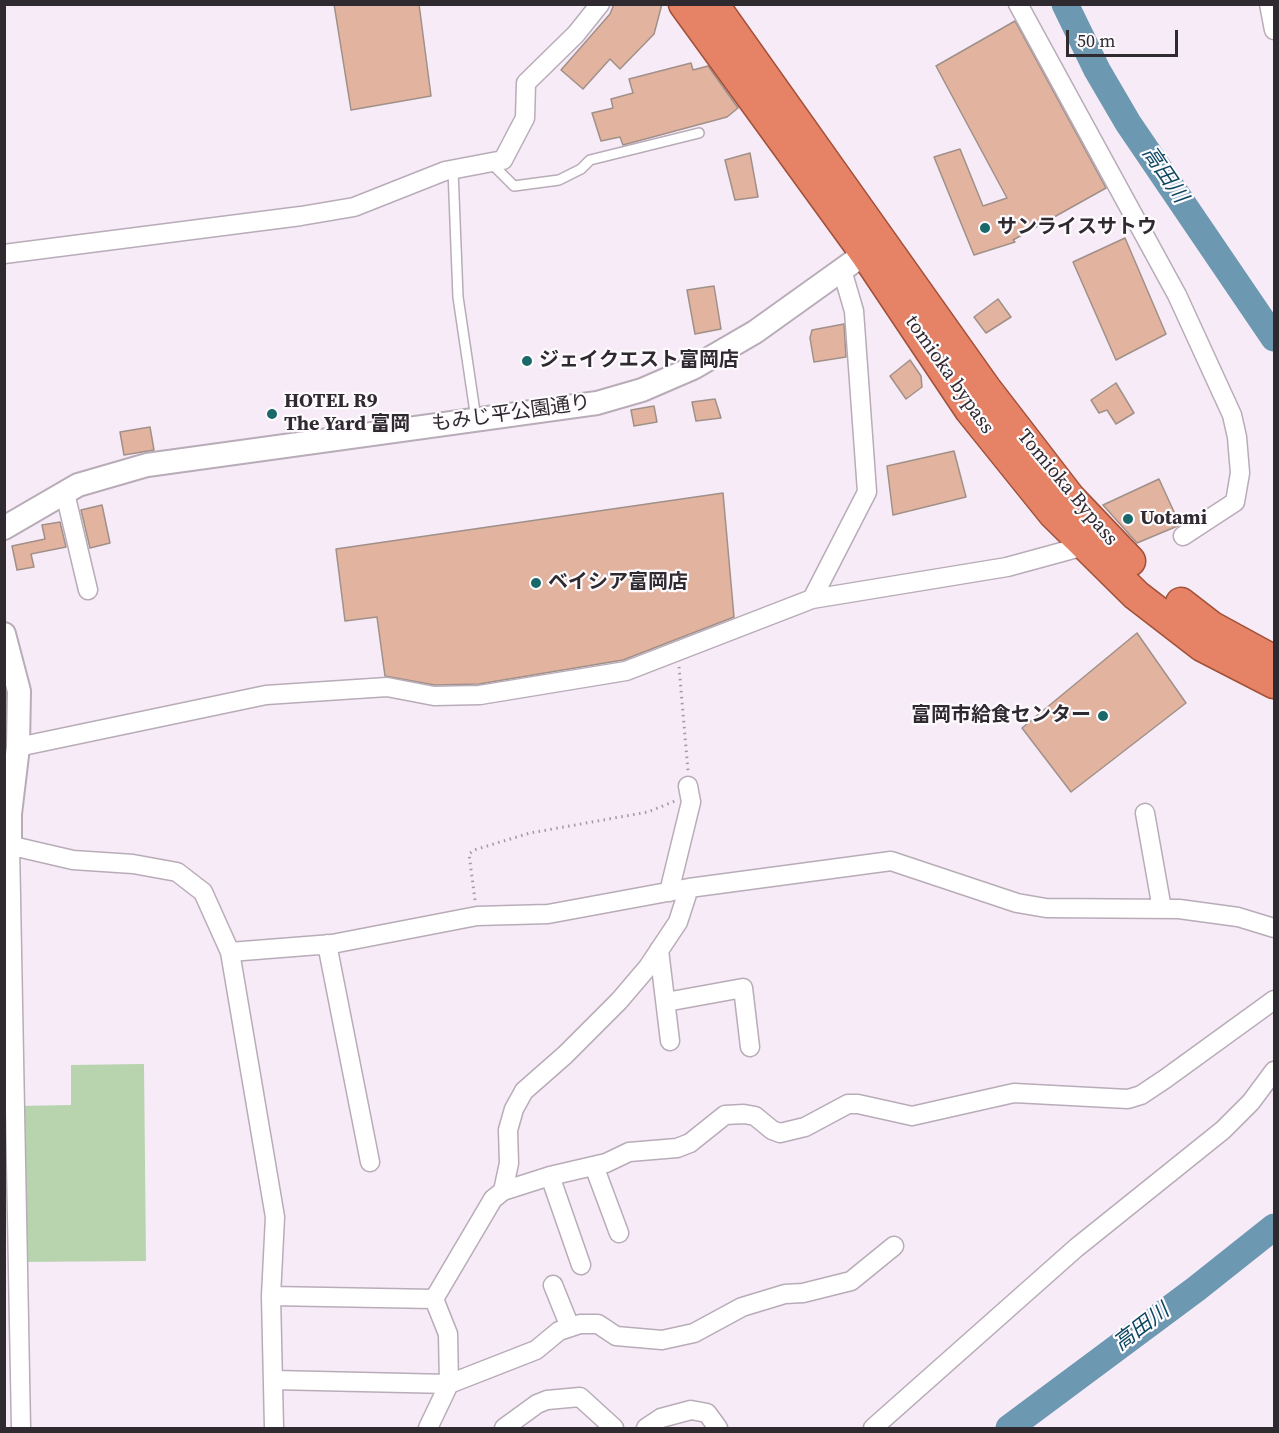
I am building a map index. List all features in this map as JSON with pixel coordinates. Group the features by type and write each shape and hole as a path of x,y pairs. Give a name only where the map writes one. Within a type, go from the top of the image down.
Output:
{"highway":[{"name":"tomioka bypass","path":"684,4 970,410 1053,513 1136,595 1202,646 1272,674"},
{"name":"tomioka bypass","path":"713,4 863,255"},
{"name":"Tomioka Bypass","path":"863,255 986,389 1101,533 1143,574 1272,674"}],"street":[{"path":"4,254 354,207 453,170 503,160 525,118 526,83 576,34 600,4"},
{"path":"1018,4 1177,296 1232,416 1237,437 1240,472 1234,502 1183,536"},
{"path":"1269,4 1275,30"},
{"path":"812,599 867,492 854,312 863,255"},
{"name":"もみじ平公園通り","path":"4,528 65,493 109,475 147,465 597,403 642,390 693,368 755,332 863,255"},
{"path":"65,493 88,590"},
{"path":"18,747 266,695 387,687 434,696 480,695 626,670 812,599 1007,567 1084,546"},
{"path":"4,634 19,691 18,747 7,845 21,1428"},
{"path":"669,892 691,802 688,786"},
{"path":"1145,813 1162,909"},
{"path":"7,845 73,860 133,864 177,872 203,892 230,952 275,1217 272,1296 274,1428"},
{"path":"230,952 327,944 403,932 477,916 548,914 688,888 891,861 1017,903 1046,908 1162,909 1238,917 1275,928"},
{"path":"503,1191 508,1162 508,1130 514,1109 524,1091 565,1055 619,1001 678,922 688,888"},
{"path":"327,944 370,1162"},
{"path":"659,950 670,1041"},
{"path":"666,1002 743,987 750,1047"},
{"path":"434,1299 493,1199 503,1191 550,1176 594,1167 629,1152 684,1145 725,1115 755,1116 772,1130 780,1133 805,1127 848,1104 858,1104 895,1115 912,1116 1014,1093 1128,1099 1141,1095 1165,1079 1275,1000"},
{"path":"873,1428 1076,1248 1223,1130 1251,1102 1275,1071"},
{"path":"594,1167 619,1233"},
{"path":"550,1176 581,1265"},
{"path":"274,1380 448,1384 536,1350 559,1331 580,1324 598,1324 616,1336 662,1340 694,1333 742,1307 785,1294 803,1293 851,1281 894,1246"},
{"path":"553,1285 570,1327"},
{"path":"272,1296 434,1299"},
{"path":"428,1428 448,1384 448,1334 434,1299"},
{"path":"504,1428 537,1404 547,1400 580,1397 614,1428"},
{"path":"646,1428 661,1418 691,1410 707,1413 718,1428"}],"lane":[{"path":"492,164 514,186 559,180 581,169 590,160 699,133"},
{"path":"453,170 458,297 476,418"}],"path":[{"path":"477,916 469,854 474,850 530,833 648,812 678,801 688,792 684,700 677,652"}],"green space":[{"path":"144,1064 146,1261 17,1262 15,1106 71,1105 71,1065"}],"building":[{"path":"334,4 419,4 431,96 351,110"},
{"path":"614,4 662,4 654,34 620,69 610,59 583,89 561,70 610,14"},
{"path":"1015,21 1106,188 1013,240 1015,242 974,255 934,157 960,149 983,206 1007,198 936,66"},
{"path":"691,63 693,70 708,66 738,108 727,117 623,145 620,137 601,141 592,113 613,108 611,99 633,93 629,79"},
{"path":"750,153 758,197 735,200 725,160"},
{"path":"1125,238 1166,334 1116,360 1073,262"},
{"path":"714,286 721,329 695,334 687,290"},
{"path":"998,299 1011,317 986,333 974,317"},
{"path":"844,324 846,357 814,362 810,338 812,330"},
{"path":"910,360 921,376 922,387 906,399 890,376"},
{"path":"1116,383 1134,413 1116,424 1107,410 1099,413 1091,400"},
{"path":"715,399 721,418 696,421 692,402"},
{"path":"654,406 657,422 634,426 631,410"},
{"path":"150,427 154,450 124,455 120,432"},
{"path":"954,451 966,497 893,515 887,466"},
{"path":"1159,479 1180,525 1137,543 1103,505"},
{"name":"ベイシア富岡店","path":"723,493 734,617 623,660 479,684 435,685 385,676 377,617 345,621 336,549"},
{"path":"102,505 110,543 90,548 81,510"},
{"path":"60,522 66,547 31,554 34,567 17,570 12,546 45,539 42,525"},
{"name":"富岡市給食センター","path":"1137,633 1186,703 1071,792 1022,728"}],"waterway":[{"name":"高田川","path":"1065,4 1097,70 1128,123 1274,338"},
{"name":"高田川","path":"1009,1428 1196,1289 1274,1227"}],"place":[{"name":"サンライスサトウ","path":"985,228"},
{"name":"ジェイクエスト富岡店","path":"527,361"},
{"name":"HOTEL R9 The Yard 富岡","path":"272,414"},
{"name":"Uotami","path":"1128,519"},
{"name":"ベイシア富岡店","path":"536,583"},
{"name":"富岡市給食センター","path":"1103,716"}]}
